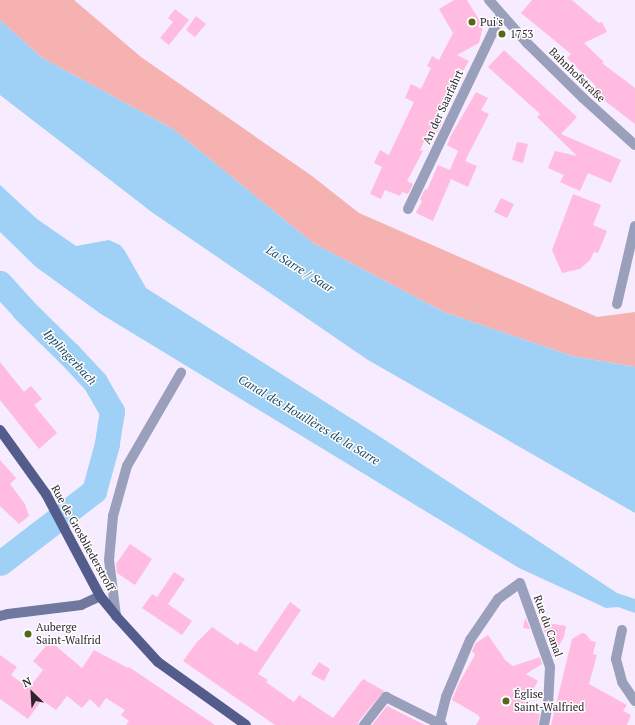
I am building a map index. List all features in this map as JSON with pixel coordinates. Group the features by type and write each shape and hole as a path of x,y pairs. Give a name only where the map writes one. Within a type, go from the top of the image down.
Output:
{"main road":[{"name":"Rue de Grosbliederstroff","path":"0,430 46,494 74,544 100,596 116,616 158,662 246,725"}],"street":[{"name":"Bahnhofstraße","path":"489,0 501,15 583,98 635,145"},
{"name":"An der Saarfahrt","path":"408,209 501,15"},
{"path":"617,304 635,226"},
{"path":"116,616 109,560 113,516 127,466 181,372"},
{"name":"Rue du Canal","path":"440,724 446,697 470,640 498,599 520,583 550,667 548,704 544,725"},
{"path":"0,616 81,606 100,596"},
{"path":"622,630 616,659 622,682 635,701"},
{"path":"364,725 386,698 440,724"}],"shaded area":[{"path":"0,0 74,0 141,57 312,176 359,213 597,317 635,312 635,367 572,356 444,312 313,243 173,129 41,57 0,20"}],"water":[{"name":"La Sarre / Saar","path":"0,20 41,57 173,129 313,243 444,312 572,356 635,367 635,513 368,360 153,213 0,95"},
{"name":"Canal des Houillères de la Sarre","path":"0,185 37,219 76,246 109,240 120,245 146,288 382,438 617,593 635,599 635,613 618,607 606,608 519,568 101,314 36,267 0,232"}],"building":[{"path":"454,0 467,0 483,26 479,43 457,55 469,61 463,71 462,70 449,96 447,95 443,99 435,119 442,122 437,133 430,129 420,150 423,151 407,181 413,184 408,194 402,192 400,196 385,190 381,199 370,194 382,167 374,163 380,150 389,155 414,102 405,98 411,84 421,89 431,68 427,66 432,56 439,60 453,33 439,9"},
{"path":"532,0 572,0 599,23 602,22 607,32 584,43 604,62 602,63 635,88 635,124 592,91 596,86 567,58 571,54 521,13"},
{"path":"175,9 189,20 169,45 160,38 173,22 168,18"},
{"path":"196,16 206,24 195,37 186,30"},
{"path":"504,50 577,117 561,134 621,160 611,183 588,173 580,191 560,182 564,175 548,168 555,151 577,156 537,117 540,114 488,67"},
{"path":"476,92 488,98 481,110 489,114 465,161 477,166 468,187 451,179 433,221 416,213 422,201 420,199 425,189 427,190 438,165 450,170 458,151 447,145 449,139"},
{"path":"517,142 528,144 523,163 512,160"},
{"path":"573,194 601,205 593,225 607,231 598,253 594,252 590,260 580,269 562,273 552,250"},
{"path":"501,198 514,204 507,218 494,212"},
{"path":"0,362 24,392 31,386 42,399 34,405 57,433 39,449 0,400"},
{"path":"0,460 16,478 10,484 25,504 29,516 19,524 0,506"},
{"path":"130,544 152,559 135,585 117,573 116,564"},
{"path":"174,572 185,579 168,604 192,621 182,635 142,608 152,594 157,597"},
{"path":"290,602 301,610 258,674 268,680 266,682 294,702 299,695 333,718 363,679 384,691 359,721 358,725 275,725 183,661 197,642 212,627 238,645 240,642 256,652"},
{"path":"526,619 530,629 523,628"},
{"path":"541,622 566,626 564,637 553,656 550,648 552,635 545,633"},
{"path":"582,633 586,634 591,641 596,642 593,654 597,655 589,684 627,705 623,711 631,715 627,725 551,725 572,639"},
{"path":"488,635 506,661 513,666 540,657 542,664 526,674 538,681 521,710 540,714 538,725 476,725 480,718 478,715 452,700 459,683 475,655 472,651 476,643"},
{"path":"50,641 82,668 94,650 128,668 129,667 215,725 126,725 129,721 121,715 125,710 106,698 99,708 90,699 82,708 67,696 56,710 42,700 28,719 0,699 0,655 17,667 11,675 29,688 43,670 33,661"},
{"path":"319,662 330,669 324,681 311,674"},
{"path":"387,706 425,725 372,725"}],"waterway":[{"name":"Ipplingerbach","path":"0,283 24,310 95,382 112,411 107,444 94,491 0,563"}],"place":[{"name":"Pui's","path":"472,22"},
{"name":"1753","path":"502,34"},
{"name":"Auberge Saint-Walfrid","path":"28,634"},
{"name":"Église Saint-Walfried","path":"506,701"}]}
